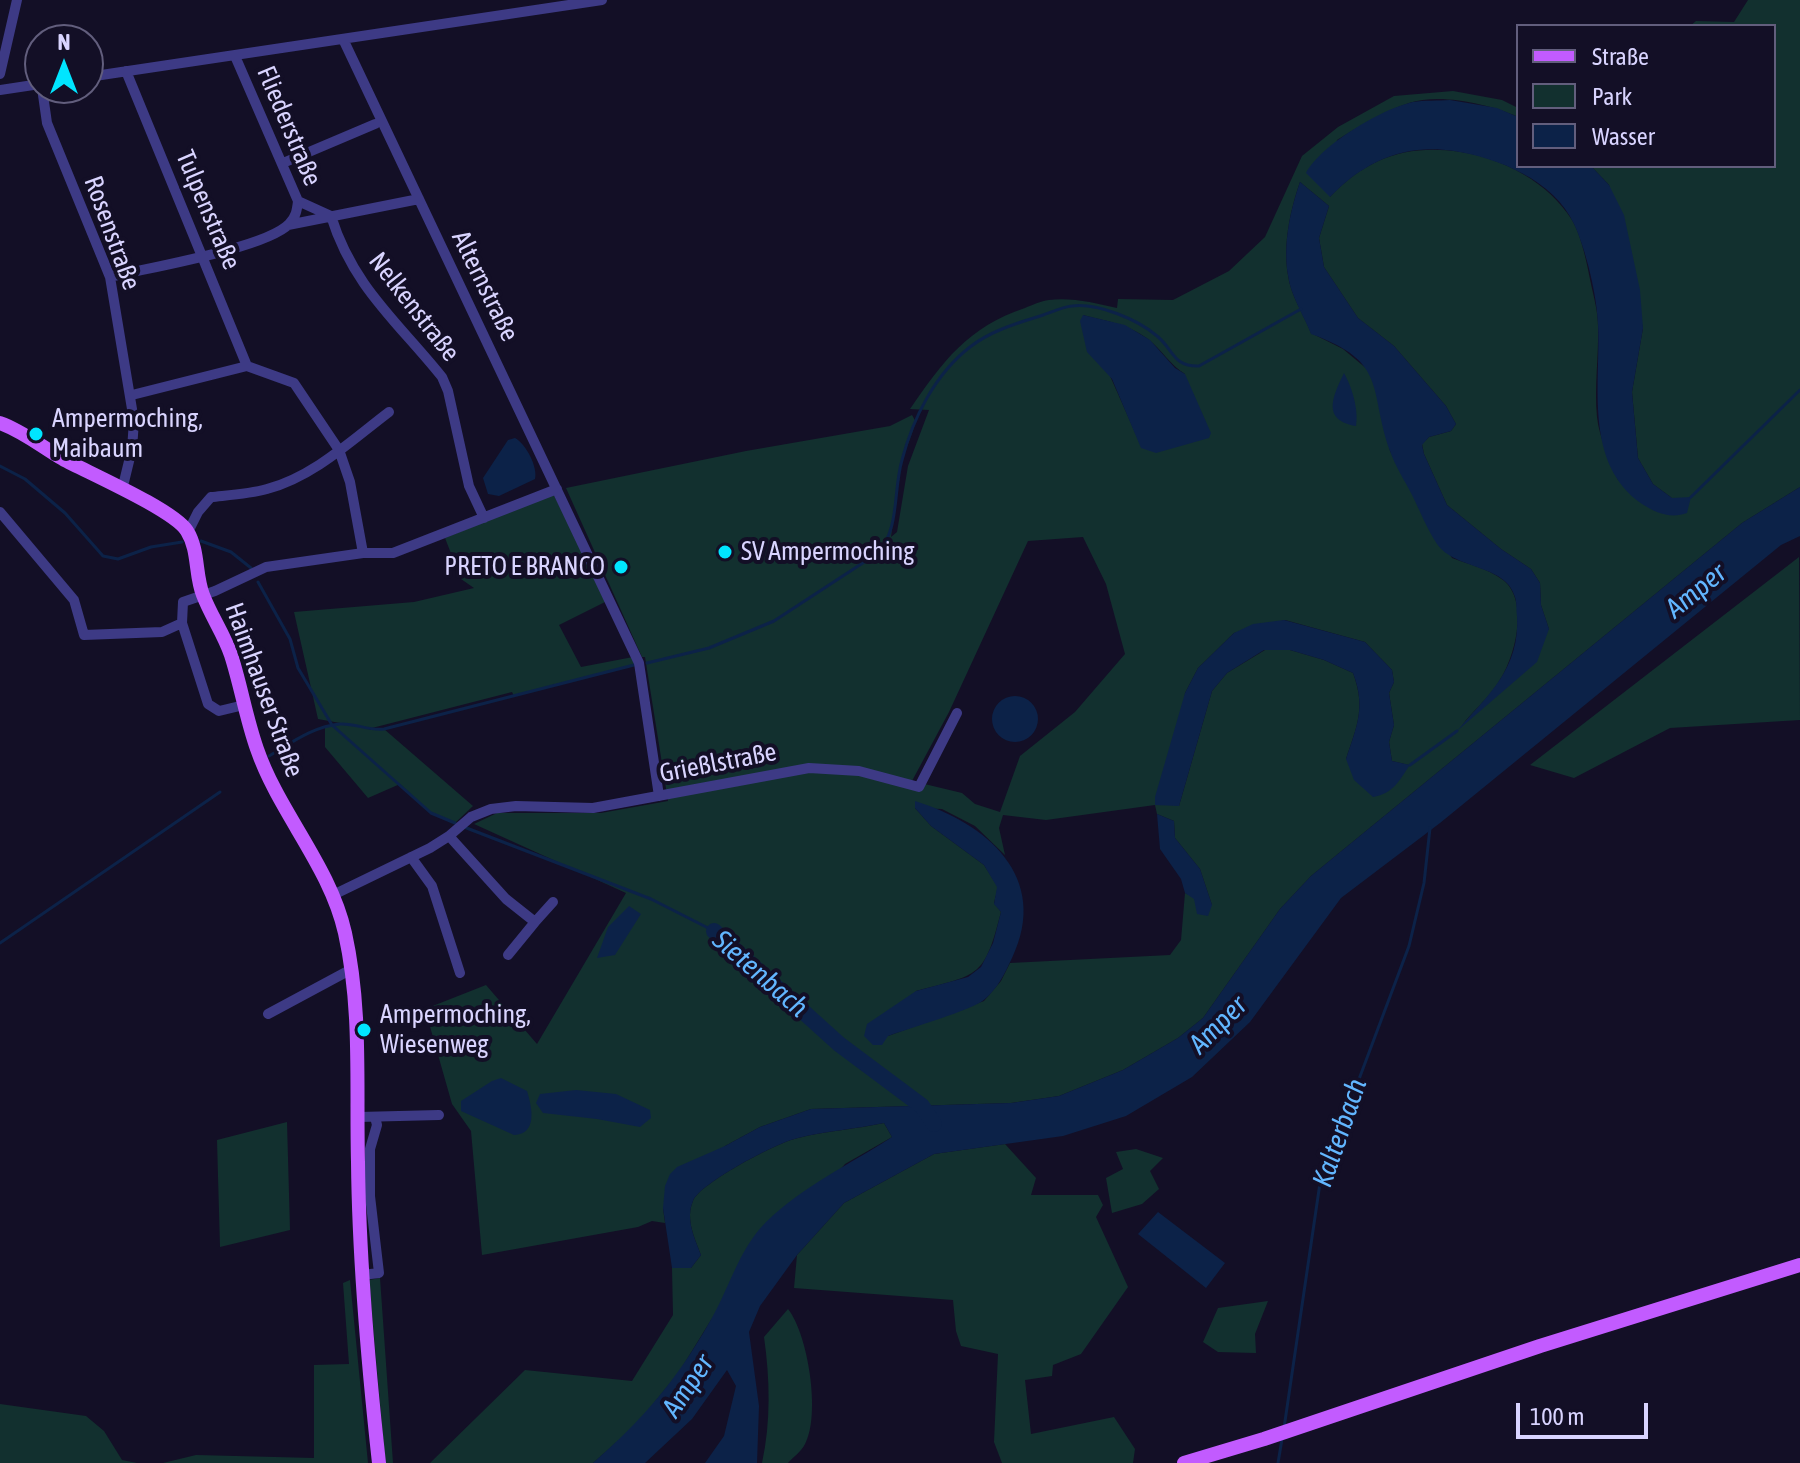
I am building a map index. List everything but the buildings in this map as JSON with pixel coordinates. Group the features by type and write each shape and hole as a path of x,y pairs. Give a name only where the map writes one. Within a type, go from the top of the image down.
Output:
{"main road":[{"path":"0,423 181,523 188,532"},
{"name":"Haimhauser Straße","path":"188,532 203,594 231,654 265,771 333,895 353,971 359,1046 358,1158 362,1275 368,1372 379,1463"},
{"path":"1184,1463 1540,1346 1800,1265"}],"street":[{"path":"0,74 17,0"},
{"path":"104,74 602,0"},
{"name":"Alternstraße","path":"343,39 639,663 659,796"},
{"name":"Fliederstraße","path":"235,56 298,201 296,215 288,225"},
{"name":"Tulpenstraße","path":"126,71 247,366"},
{"path":"0,90 24,88"},
{"name":"Rosenstraße","path":"44,104 47,123 110,277 134,421 132,449 122,490"},
{"path":"283,163 375,124"},
{"path":"110,277 267,238 288,225 419,199"},
{"path":"298,201 331,216"},
{"name":"Nelkenstraße","path":"331,216 338,239 373,299 442,377 448,391 469,486 484,518"},
{"path":"132,395 247,366 294,383 339,450 350,482 363,553"},
{"path":"188,532 198,512 211,497 268,489 288,481 339,450 389,412"},
{"path":"244,705 219,711 208,704 182,623 183,602 266,567 363,553 393,553 557,489"},
{"path":"0,512 74,600 84,635 162,632 182,623"},
{"name":"Grießlstraße","path":"333,895 411,857 449,836 471,817 491,809 516,806 593,808 776,773 822,768 859,771 919,787 957,713"},
{"path":"449,836 506,899 535,922"},
{"path":"411,857 432,886 460,973"},
{"path":"508,955 553,902"},
{"path":"268,1014 353,971"},
{"path":"359,1117 439,1115"},
{"path":"362,1275 379,1273 380,1266 376,1256 370,1196 370,1149 377,1125 375,1117"}],"green space":[{"path":"1748,0 1800,0 1800,487 1742,523 1311,876 1280,909 1203,1018 1178,1038 1123,1070 1059,1096 1011,1103 811,1109 760,1127 725,1146 663,1208 665,1223 652,1221 638,1227 482,1255 471,1131 452,1104 425,1009 486,985 537,1044 626,893 474,824 497,813 601,813 668,801 645,657 642,657 566,488 746,451 890,426 912,415 916,422 902,461 891,537 897,532 908,466 929,410 910,409 946,361 972,336 1005,316 1037,303 1057,299 1117,308 1118,299 1173,300 1229,271 1265,237 1302,156 1338,127 1394,96 1453,91 1502,100 1516,107 1516,116 1479,104 1449,100 1421,100 1399,107 1337,140 1330,197 1358,172 1373,164 1406,152 1423,150 1461,152 1493,160 1524,174 1551,194 1572,220 1586,259 1598,321 1597,417 1618,480 1672,498 1653,484 1638,458 1632,392 1643,328 1609,185 1593,168 1776,168 1776,24 1692,24 1696,21 1734,22","holes":["1300,182 1329,206 1319,238 1324,267 1358,318 1394,346 1446,406 1456,424 1451,431 1429,437 1422,444 1447,505 1531,569 1540,583 1541,605 1549,629 1462,725 1490,694 1510,660 1517,630 1516,602 1503,580 1452,558 1390,451 1376,387 1367,369 1343,349 1311,333 1291,290 1286,251 1288,228","1083,315 1140,334 1185,374 1142,448","1083,537 1106,584 1125,654 1075,712 1020,756 1000,812 975,804 962,793 912,781 949,712 1028,541","1285,620 1365,642 1392,670 1394,682 1389,693 1394,725 1389,742 1392,761 1409,765 1346,759 1359,707 1353,673 1290,650 1265,650 1227,673 1212,691 1179,806 1185,693 1198,668 1234,633","1155,805 1157,814 1174,821 1175,838 1200,869 1212,905 1185,893 1181,940 1170,955 1010,963 1001,981 984,1001 888,1036 916,991 967,976 984,962 1001,912 994,903 998,887 984,865 931,826 915,808 942,809 975,826 1005,855 999,828 1003,815 1046,820"]},
{"path":"553,493 607,601 559,625 581,667 633,657 634,665 372,728 354,725 372,730 384,729 473,806 455,823 432,814 400,784 368,798 325,747 325,727 340,723 318,719 294,612 414,602 474,588 461,579 445,538"},
{"path":"1799,557 1800,720 1670,728 1574,778 1530,765"},
{"path":"287,1122 290,1230 220,1247 217,1140"},
{"path":"884,1123 892,1137 845,1164 711,1320 679,1372 637,1424 593,1463 430,1463 525,1370 632,1381 673,1315 672,1268 691,1268 701,1255 690,1215 693,1201 710,1184 741,1164 788,1141"},
{"path":"1005,1144 1036,1178 1031,1195 1098,1195 1103,1205 1096,1217 1128,1287 1081,1354 1053,1365 1052,1376 1025,1380 1031,1434 1114,1417 1135,1449 1133,1463 1002,1463 994,1442 998,1354 961,1346 953,1300 794,1288 797,1255 844,1203 934,1154"},
{"path":"1136,1149 1163,1158 1150,1171 1159,1189 1142,1204 1112,1213 1106,1178 1123,1169 1116,1152"},
{"path":"380,1278 393,1463 386,1463 384,1448 369,1280"},
{"path":"350,1280 368,1463 163,1463 196,1455 314,1458 314,1365 349,1364 343,1283"},
{"path":"1268,1301 1255,1334 1256,1353 1218,1352 1203,1342 1218,1308"},
{"path":"788,1309 801,1337 810,1375 810,1431 804,1447 788,1463 762,1463 769,1400 764,1337"},
{"path":"0,1404 86,1416 104,1431 122,1460 137,1463 0,1463"}],"water":[{"path":"1450,100 1497,108 1516,116 1516,168 1593,168 1609,185 1624,215 1640,290 1643,328 1632,392 1638,458 1653,484 1672,498 1691,497 1687,513 1669,515 1642,504 1623,487 1611,467 1599,421 1598,324 1593,286 1574,224 1553,195 1539,183 1506,166 1471,154 1436,149 1386,158 1356,174 1330,197 1306,173 1325,151 1353,130 1385,112 1413,102"},
{"path":"1300,182 1329,206 1319,238 1324,267 1358,318 1394,346 1446,406 1456,424 1451,431 1429,437 1422,445 1447,505 1531,569 1540,583 1541,605 1549,629 1537,662 1457,731 1491,692 1508,665 1517,634 1515,597 1502,578 1456,559 1437,544 1392,457 1372,380 1353,355 1311,334 1291,290 1286,251 1288,228"},
{"path":"1083,315 1125,325 1150,340 1175,368 1185,374 1211,433 1209,438 1156,453 1141,448 1112,379 1087,352 1080,321"},
{"path":"1344,373 1354,399 1356,426 1345,423 1334,413 1336,390"},
{"path":"515,438 530,456 535,479 499,496 488,494 483,478 508,440"},
{"name":"Amper","path":"1800,487 1800,536 1781,545 1440,823 1341,898 1250,1022 1192,1077 1126,1116 1063,1136 934,1154 844,1203 797,1255 760,1306 749,1332 759,1406 757,1463 705,1463 724,1436 736,1386 727,1370 692,1419 645,1463 593,1463 643,1415 684,1363 716,1310 748,1245 766,1222 811,1187 892,1137 884,1123 809,1136 774,1147 724,1174 693,1201 690,1222 701,1255 691,1268 672,1268 663,1208 665,1186 677,1167 760,1127 811,1109 1011,1103 1059,1096 1123,1070 1178,1038 1203,1018 1280,909 1311,876 1742,523"},
{"path":"1284,620 1365,642 1392,670 1394,682 1389,693 1394,725 1389,742 1392,761 1410,765 1402,777 1391,790 1373,797 1354,780 1346,759 1359,706 1353,673 1290,650 1264,650 1227,673 1212,691 1179,806 1155,805 1185,693 1198,668 1234,633 1253,624"},
{"path":"1015,696 1032,702 1038,719 1032,736 1015,742 998,736 992,719 998,702"},
{"path":"915,801 966,823 1005,857 1017,879 1023,902 1022,929 1004,975 985,999 954,1014 888,1036 882,1045 873,1045 864,1036 867,1024 916,991 968,977 981,967 993,943 1001,912 994,904 997,887 984,865 931,826 915,808"},
{"path":"1157,814 1174,821 1175,838 1200,869 1212,905 1208,916 1197,914 1194,899 1185,893 1181,879 1160,849"},
{"path":"629,906 641,914 615,955 597,958 608,927"},
{"path":"501,1078 527,1091 531,1119 527,1130 522,1133 514,1135 461,1111 461,1101"},
{"path":"576,1090 616,1094 650,1110 651,1118 640,1127 543,1113 536,1103 540,1094"},
{"path":"1158,1212 1225,1263 1206,1288 1138,1234"}],"waterway":[{"path":"647,663 709,648 774,621 878,553 890,532 899,472 919,413 946,370 985,337 1063,308 1093,307 1139,324 1163,341 1179,361 1199,366 1301,309"},
{"path":"1691,497 1800,390"},
{"name":"Sietenbach","path":"0,466 25,479 65,513 103,556 118,559 151,547 182,542"},
{"name":"Sietenbach","path":"201,541 231,552 251,568"},
{"name":"Sietenbach","path":"258,582 290,639 298,668 332,725 431,813 455,823"},
{"path":"269,756 303,736 330,725 384,729 634,665"},
{"path":"1410,765 1457,731"},
{"path":"0,943 220,792"},
{"name":"Sietenbach","path":"464,827 651,899 714,931"},
{"name":"Kalterbach","path":"1284,1428 1320,1183 1409,946 1424,883 1430,828"},
{"name":"Sietenbach","path":"714,931 839,1044 922,1106 934,1124"},
{"name":"Kalterbach","path":"1278,1463 1282,1439"}],"place":[{"name":"Ampermoching, Maibaum","path":"36,434"},
{"name":"SV Ampermoching","path":"725,552"},
{"name":"PRETO E BRANCO","path":"621,567"},
{"name":"Ampermoching, Wiesenweg","path":"364,1030"}]}
